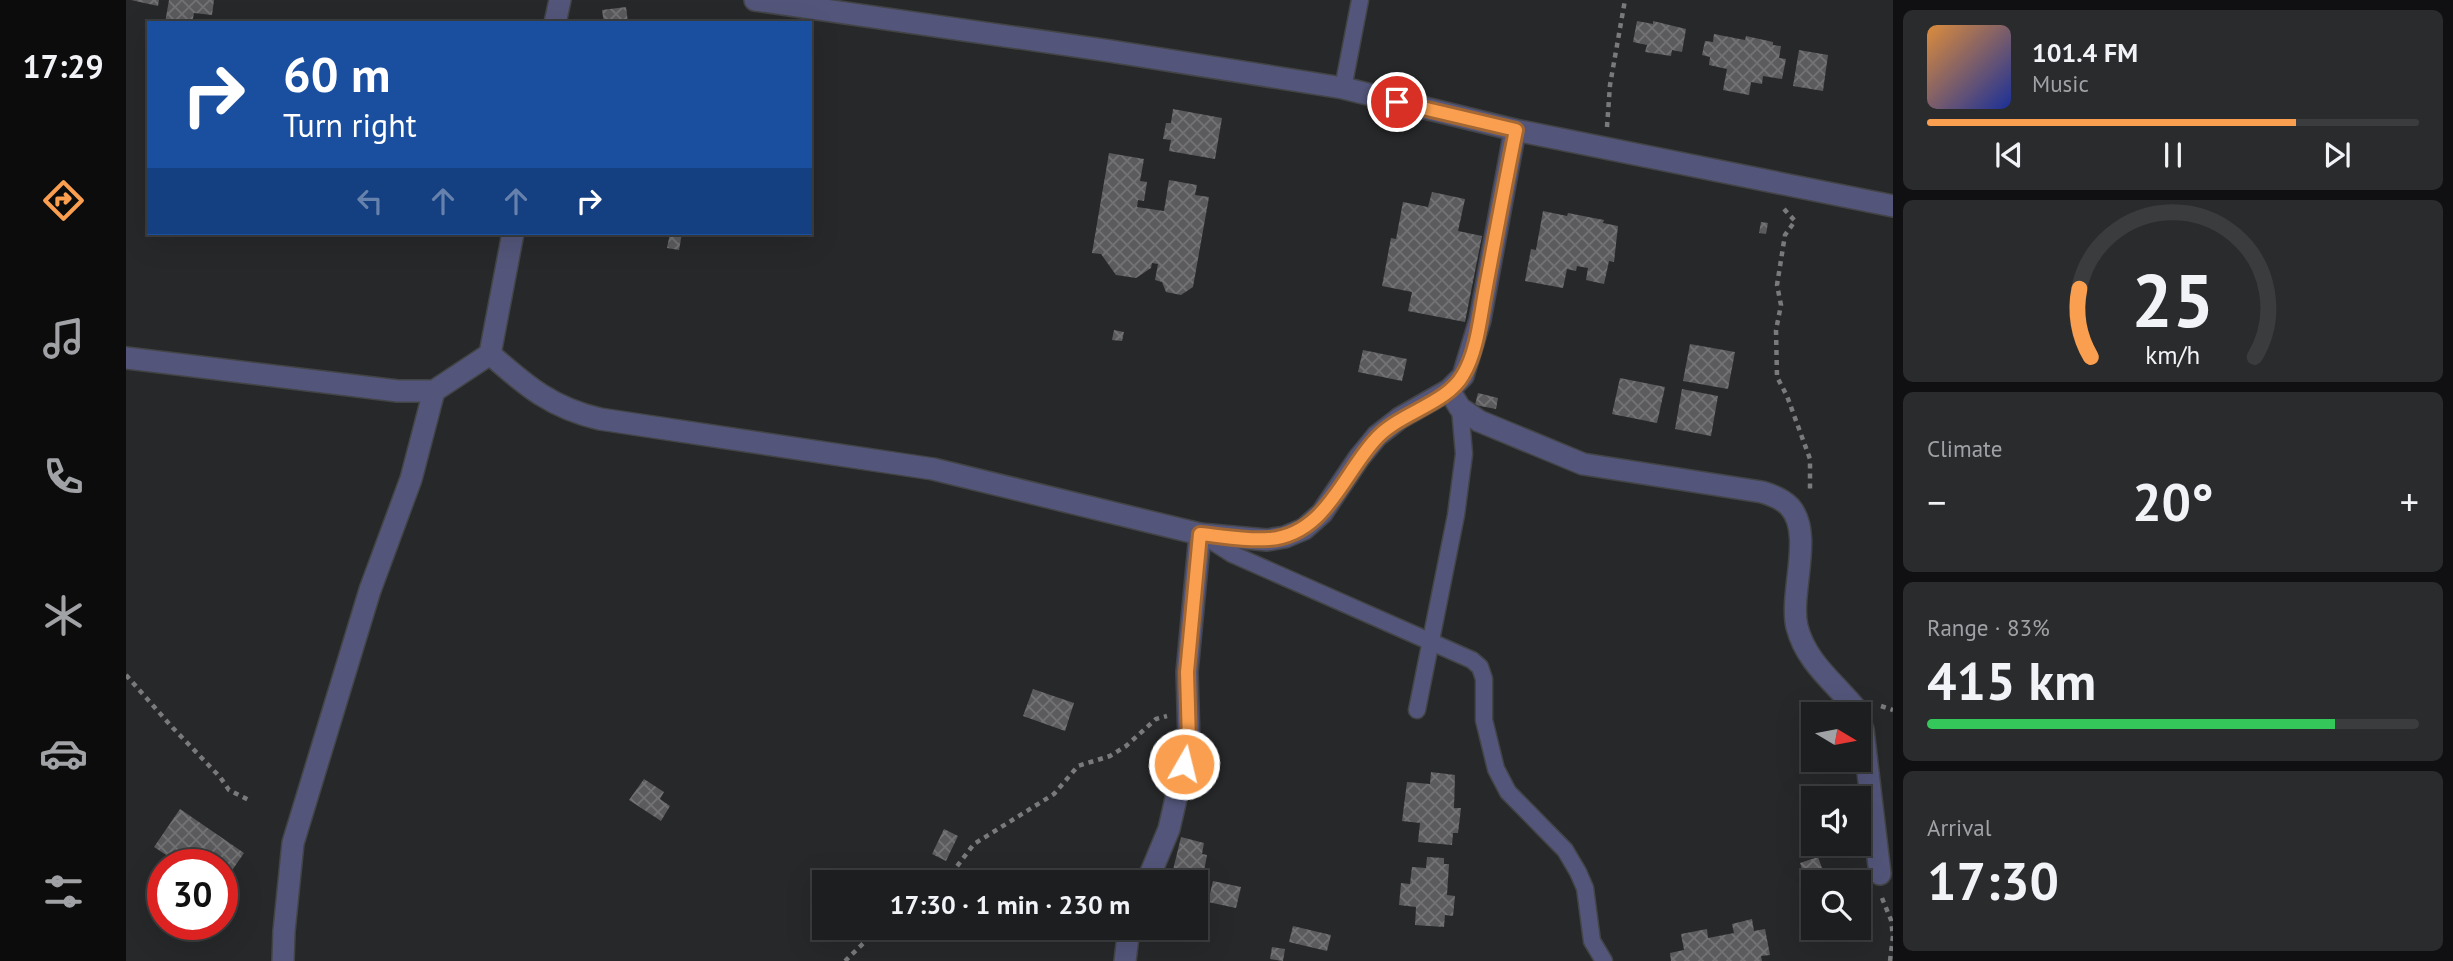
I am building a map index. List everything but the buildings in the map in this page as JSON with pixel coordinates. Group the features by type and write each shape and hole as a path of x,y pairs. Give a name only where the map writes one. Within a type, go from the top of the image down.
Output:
{"street":[{"path":"555,21 559,0"},
{"path":"767,1 1343,88 1516,130 1893,206"},
{"path":"1455,399 1477,332 1516,130"},
{"path":"126,358 398,391 434,391 490,354 513,235"},
{"path":"490,354 530,390 575,413 600,419 933,469 1200,534 1266,540 1285,537 1304,529 1322,513 1359,457 1377,436 1400,418 1455,399"},
{"path":"283,961 293,843 370,590 411,479 434,391"},
{"path":"1455,399 1479,421 1583,464 1762,492 1789,505 1797,517 1800,531 1795,603 1797,627 1806,652 1850,702"},
{"path":"1152,870 1168,829 1189,742 1187,672 1200,534"},
{"path":"1868,772 1880,874"},
{"path":"1125,961 1128,940"}],"lane":[{"path":"1343,88 1360,0"},
{"path":"1417,710 1456,515 1464,454 1455,399"},
{"path":"1200,534 1232,554 1472,660 1480,667 1484,720 1496,769 1508,792 1564,850 1578,872 1585,888 1592,941 1604,961"}],"path":[{"path":"1606,148 1610,85 1625,0"},
{"path":"1780,183 1783,208 1795,221 1785,235 1777,285 1781,305 1776,330 1777,377 1787,396 1810,459 1811,490 1800,531"},
{"path":"126,675 229,790 250,800"},
{"path":"954,870 974,844 1054,794 1078,765 1110,756 1126,746 1156,719 1188,711"},
{"path":"1880,874 1878,884 1891,920 1893,936 1890,961"},
{"path":"845,961 867,940"}],"route":[{"path":"1184,764 1189,742 1187,672 1200,534 1266,540 1285,537 1304,529 1322,513 1359,457 1377,436 1400,418 1449,390 1463,376 1470,356 1480,320 1516,130 1397,102"}]}
